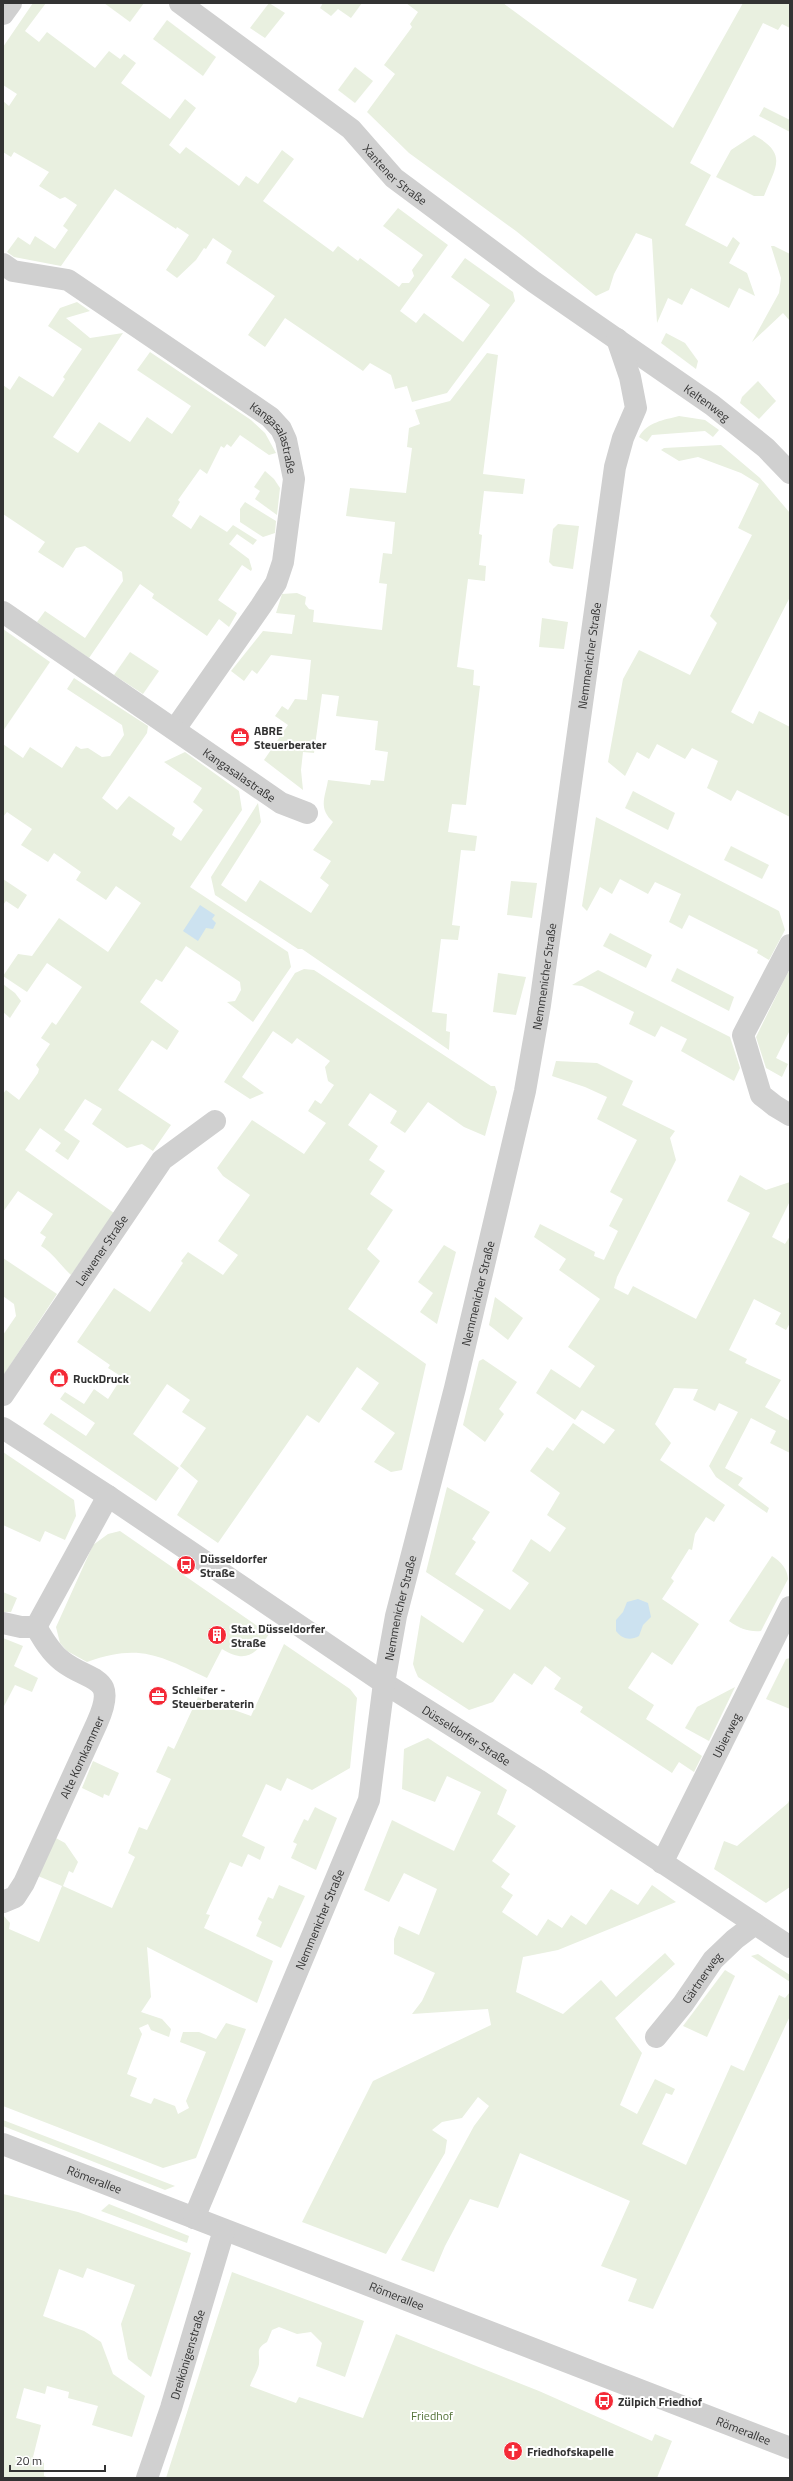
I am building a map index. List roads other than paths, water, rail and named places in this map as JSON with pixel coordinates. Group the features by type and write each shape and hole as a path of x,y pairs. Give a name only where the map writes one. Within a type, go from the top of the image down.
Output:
{"street":[{"path":"3,14 11,3"},
{"name":"Xantener Straße","path":"180,3 351,128 394,178 534,282 617,339"},
{"name":"Kangasalastraße","path":"3,264 13,271 68,280 270,418 281,429 286,440 294,479 287,540 276,583 175,729"},
{"name":"Keltenweg","path":"617,339 712,405 766,448 790,473"},
{"name":"Nemmenicher Straße","path":"194,2218 369,1800 384,1683 396,1616 455,1388 525,1091 540,1005 616,467 623,438 636,408 630,377 617,339"},
{"name":"Kangasalastraße","path":"3,612 281,803 307,813"},
{"path":"790,945 743,1035 761,1095 790,1115"},
{"name":"Leiwener Straße","path":"3,1395 162,1160 215,1121"},
{"name":"Düsseldorfer Straße","path":"3,1428 108,1496 384,1683 538,1780 790,1948"},
{"path":"3,1623 21,1627 36,1627 108,1496"},
{"name":"Ubierweg","path":"662,1863 790,1607"},
{"name":"Alte Kornkammer","path":"3,1902 15,1897 24,1883 97,1723 104,1704 103,1690 97,1679 60,1660 36,1627"},
{"name":"Gärtnerweg","path":"656,2037 683,2004 713,1960 735,1939 756,1924"},
{"name":"Römerallee","path":"3,2144 224,2230 517,2341 634,2389 790,2448"},
{"name":"Dreikönigenstraße","path":"147,2478 171,2408 224,2230"}],"water":[{"path":"200,905 215,915 212,919 216,923 213,929 206,928 198,941 183,931"},
{"path":"638,1599 648,1603 651,1617 643,1625 639,1636 629,1639 621,1636 616,1631 616,1620 623,1612 627,1602"}],"place":[{"name":"ABRE Steuerberater","path":"240,737"},
{"name":"RuckDruck","path":"59,1378"},
{"name":"Düsseldorfer Straße","path":"186,1565"},
{"name":"Stat. Düsseldorfer Straße","path":"217,1635"},
{"name":"Schleifer - Steuerberaterin","path":"158,1696"},
{"name":"Zülpich Friedhof","path":"604,2401"},
{"name":"Friedhofskapelle","path":"513,2451"}],"park label":[{"name":"Friedhof","path":"432,2415"}]}
